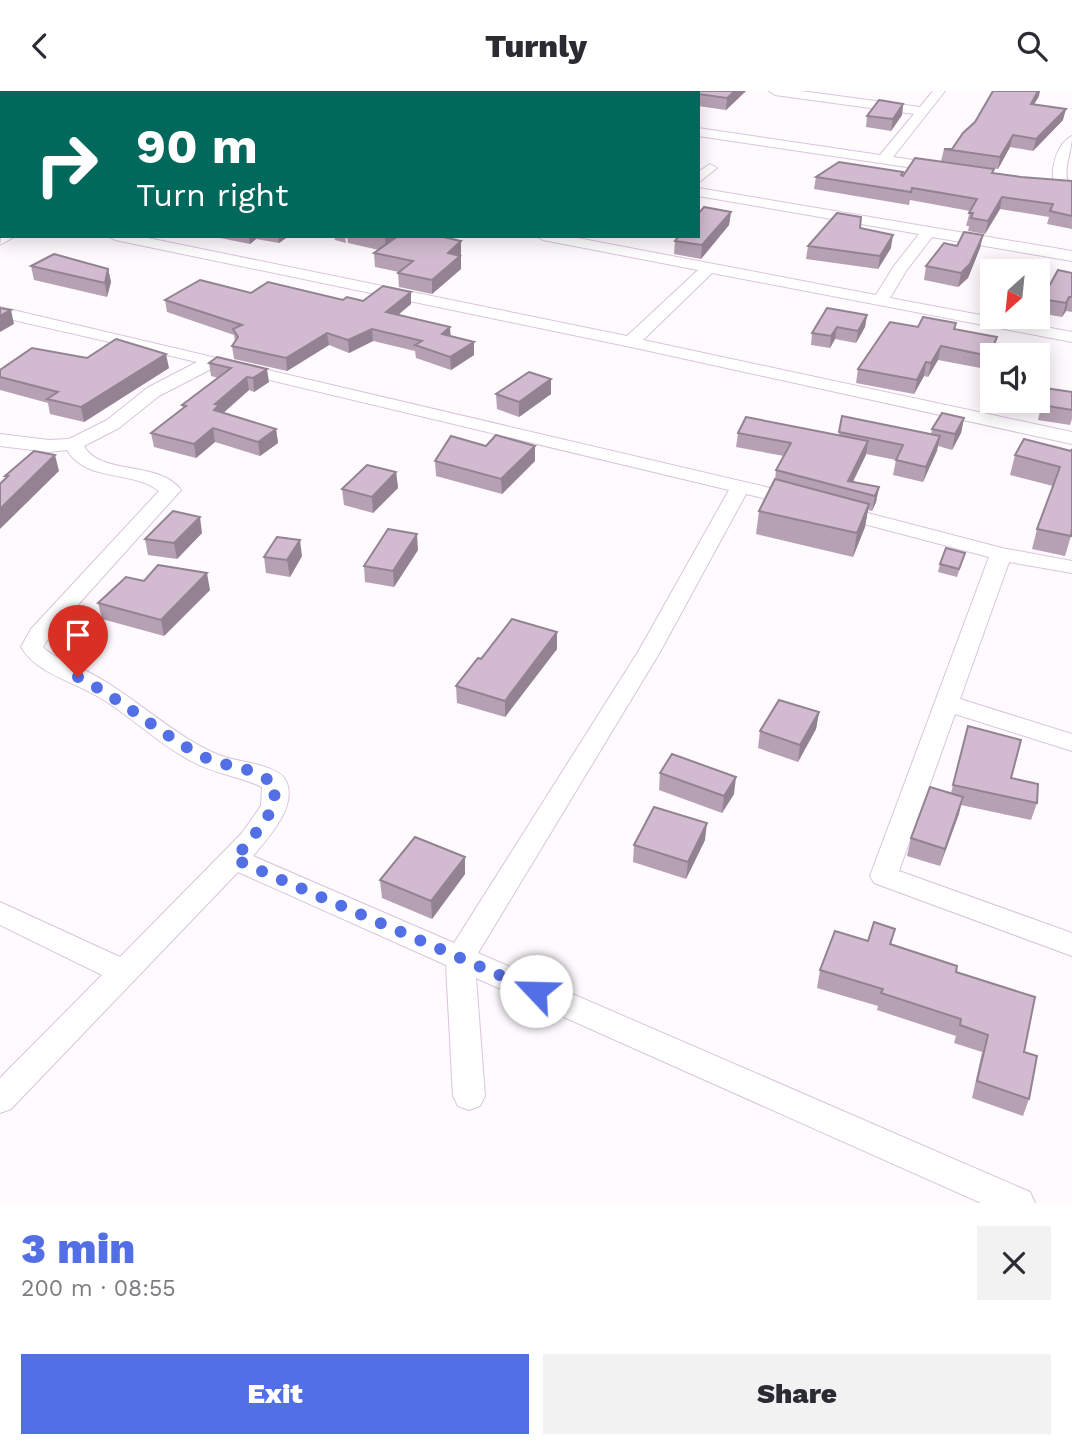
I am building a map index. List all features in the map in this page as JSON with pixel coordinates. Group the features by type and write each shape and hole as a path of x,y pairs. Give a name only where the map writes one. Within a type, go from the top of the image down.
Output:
{"street":[{"path":"775,91 922,111"},
{"path":"884,159 939,91"},
{"path":"700,132 958,171"},
{"path":"1061,185 1058,178 1059,165 1072,140"},
{"path":"700,177 710,168"},
{"path":"700,192 1072,256"},
{"path":"880,300 899,269 930,230"},
{"path":"124,238 631,342 1072,438"},
{"path":"555,238 1072,337"},
{"path":"631,342 709,268"},
{"path":"0,312 741,485 1001,554 1072,567"},
{"path":"0,440 36,445 73,444 113,424 153,392 213,361"},
{"path":"0,1099 234,859 274,807 275,783 251,771 220,765 199,755 156,728 107,691 37,655 32,647 39,634 171,490 163,481 146,474 86,462 75,452 73,444"},
{"path":"469,1096 460,958 649,652 741,485"},
{"path":"1001,554 884,876 1072,945"},
{"path":"946,703 1072,743"},
{"path":"234,859 1018,1203"},
{"path":"0,913 124,972"}],"building":[{"path":"700,91 735,91 727,98 700,94"},
{"path":"993,91 1038,91 1031,104 1066,109 1036,139 1013,135 1000,157 944,149 952,149 975,122"},
{"path":"879,100 903,104 893,119 867,116"},
{"path":"915,158 994,169 992,173 1072,181 1072,216 1050,211 1053,204 1002,197 988,221 971,218 973,213 969,213 977,199 816,177 839,162 903,172 903,176"},
{"path":"704,207 731,212 702,245 675,241 677,238 700,238 700,212"},
{"path":"837,213 861,217 860,228 893,235 880,256 808,246"},
{"path":"964,232 983,235 970,264 961,273 926,266 944,243 957,246"},
{"path":"395,238 448,238 461,241 448,253 460,256 432,280 398,273 413,261 374,253"},
{"path":"54,254 108,269 105,283 31,266"},
{"path":"1058,270 1072,273 1072,297 1069,297 1066,303 1050,300 1050,284"},
{"path":"200,280 251,293 268,282 343,300 347,297 363,301 383,286 411,292 386,312 450,327 442,334 474,342 450,357 415,345 422,341 372,329 348,340 327,333 286,358 232,346 238,337 233,329 242,325 165,300"},
{"path":"0,308 11,310 0,316"},
{"path":"827,308 867,315 858,331 837,327 831,336 812,333"},
{"path":"923,317 956,323 954,329 997,337 994,343 980,343 980,354 941,346 931,363 926,362 917,380 858,369 890,322 918,327"},
{"path":"116,339 166,354 81,407 47,399 58,392 0,377 0,370 32,348 87,358"},
{"path":"217,357 267,369 253,378 247,377 215,404 219,405 214,410 276,429 258,442 213,428 194,444 151,433 186,406 182,405 231,368 209,363"},
{"path":"529,372 551,379 519,402 496,394"},
{"path":"1050,389 1072,392 1072,410 1050,406"},
{"path":"942,413 964,418 955,434 932,429"},
{"path":"842,416 940,436 926,467 896,460 903,445 839,432"},
{"path":"746,417 868,441 848,481 879,487 875,496 776,470 791,443 738,433"},
{"path":"496,435 535,446 501,479 435,461 451,436 486,446"},
{"path":"1024,439 1071,451 1072,449 1071,536 1037,529 1060,467 1015,455"},
{"path":"34,451 55,455 0,509 0,484 8,476 5,476"},
{"path":"367,465 396,472 372,497 342,489"},
{"path":"775,479 869,504 857,533 759,511"},
{"path":"173,511 200,517 174,543 145,539"},
{"path":"388,529 417,534 393,571 364,566"},
{"path":"277,537 300,540 287,560 264,557"},
{"path":"946,548 965,553 959,569 940,564"},
{"path":"158,565 207,573 161,620 98,603 126,577 144,581"},
{"path":"512,619 557,632 505,701 456,686 478,658 481,659"},
{"path":"779,700 819,712 800,745 760,731"},
{"path":"968,726 1021,740 1011,778 1038,784 1037,803 953,785"},
{"path":"672,754 736,777 724,796 660,773"},
{"path":"930,787 963,797 945,849 911,838"},
{"path":"654,807 707,823 688,862 634,845"},
{"path":"415,837 465,857 431,901 380,880"},
{"path":"874,922 895,929 890,944 957,966 956,972 1035,997 1024,1052 1037,1056 1029,1099 977,1081 988,1035 960,1025 961,1019 881,993 883,989 820,970 835,931 868,941"}],"route":[{"path":"78,677 107,691 156,728 199,755 220,765 251,771 275,783 274,807 234,859 536,991"}]}
